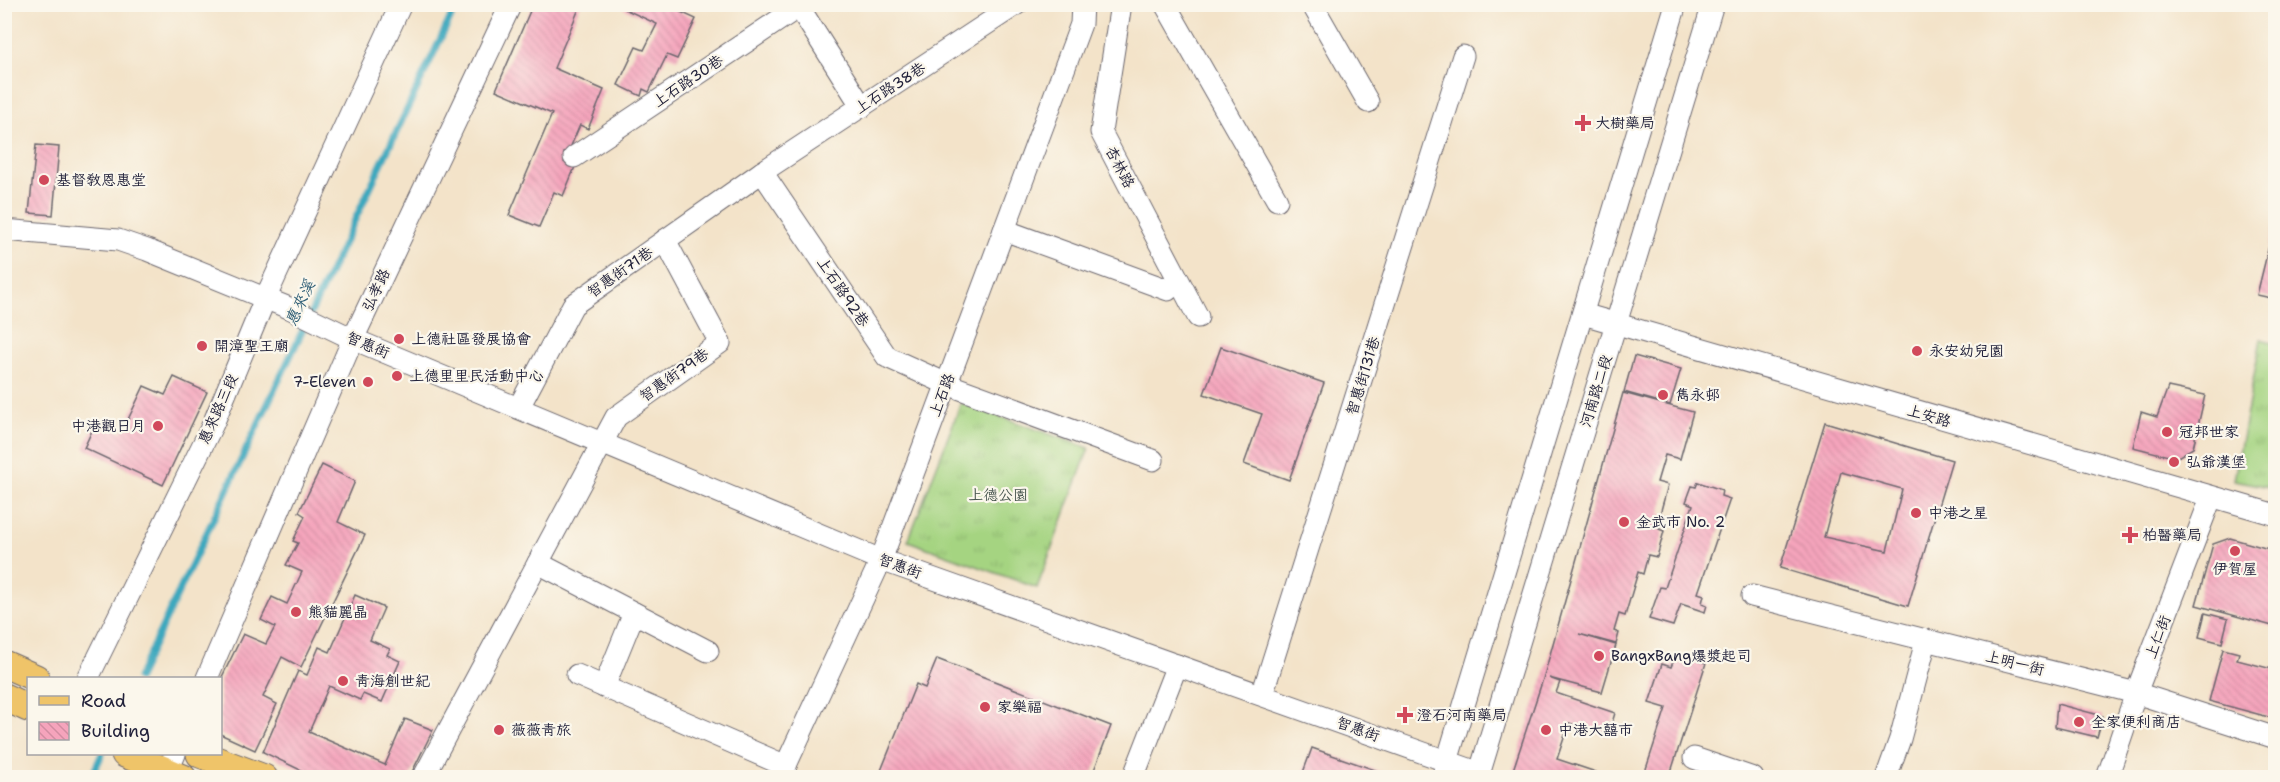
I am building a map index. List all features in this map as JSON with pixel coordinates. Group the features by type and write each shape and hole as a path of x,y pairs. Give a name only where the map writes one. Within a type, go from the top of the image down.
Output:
{"main road":[{"path":"4,664 34,677"},
{"path":"4,697 27,708"},
{"path":"130,755 169,769"},
{"path":"205,755 264,777"}],"street":[{"name":"惠來路三段","path":"87,677 213,424 265,299 402,4"},
{"name":"弘孝路","path":"207,677 353,339 511,4"},
{"name":"上石路38巷","path":"762,172 1017,4"},
{"name":"上石路","path":"783,772 881,560 1081,24 1082,4"},
{"name":"杏林路","path":"1121,4 1101,132 1198,317"},
{"path":"1165,4 1277,200"},
{"path":"1312,4 1368,102"},
{"path":"1445,770 1676,4"},
{"name":"河南路二段","path":"1479,775 1713,4"},
{"path":"800,5 862,107"},
{"name":"上石路30巷","path":"573,157 800,5"},
{"name":"智惠街131巷","path":"1262,695 1463,56"},
{"name":"智惠街71巷","path":"519,407 573,305 762,172"},
{"name":"上石路92巷","path":"762,172 887,357 946,384 1153,460"},
{"path":"4,230 118,240 265,299"},
{"path":"1004,230 1168,290"},
{"name":"智惠街79巷","path":"603,443 615,417 720,343 665,240"},
{"name":"智惠街","path":"265,299 353,339 881,560 1262,695 1445,770 1479,775"},
{"name":"上安路","path":"1583,315 2276,515"},
{"path":"423,777 603,443"},
{"name":"上仁街","path":"2107,777 2136,693 2211,498"},
{"path":"538,563 708,651"},
{"name":"上明一街","path":"1752,596 2136,693 2276,738"},
{"path":"604,687 634,613"},
{"path":"1886,777 1926,641"},
{"path":"1132,777 1177,665"},
{"path":"577,675 783,772"},
{"path":"1694,758 1753,777"}],"green space":[{"path":"2261,339 2275,343 2275,488 2234,480"},
{"name":"上德公園","path":"961,403 1089,448 1037,588 908,541"}],"building":[{"path":"533,4 581,4 554,68 604,90 588,129 580,125 564,162 575,167 563,196 554,192 539,227 509,215 552,114 496,90"},
{"path":"614,4 671,4 670,7 696,19 677,59 667,55 649,92 643,89 641,96 618,85 636,47 644,50 657,24"},
{"name":"基督教恩惠堂","path":"36,145 59,147 53,215 29,213"},
{"path":"2276,221 2276,299 2257,295"},
{"path":"1221,347 1324,383 1289,480 1244,464 1262,414 1204,394"},
{"path":"1634,356 1681,369 1670,405 1624,392"},
{"name":"中港觀日月","path":"174,377 207,392 163,485 84,448 97,420 122,432 144,386 165,395"},
{"name":"冠邦世家","path":"2168,387 2205,395 2193,448 2176,458 2133,447 2141,412 2157,417"},
{"path":"1623,393 1693,412 1680,459 1665,455 1657,482 1668,485 1660,514 1664,515 1659,529 1664,531 1657,557 1648,555 1643,574 1638,572 1625,616 1619,614 1614,631 1619,633 1616,644 1579,634 1616,645 1602,692 1549,678 1560,682 1556,693 1615,713 1608,736 1569,723 1557,759 1596,772 1594,778 1535,778 1513,770 1544,676"},
{"name":"中港之星","path":"1825,422 1952,460 1908,606 1780,568","holes":["1841,472 1902,489 1887,551 1824,537"]},
{"name":"熊貓麗晶","path":"322,465 355,481 338,522 365,535 301,667 282,657 263,697 277,704 255,750 222,735 222,677 243,634 266,644 275,627 261,620 272,597 287,604 302,572 286,565 298,543 293,541 305,516 299,512"},
{"path":"1698,482 1722,490 1721,496 1730,499 1698,593 1704,595 1702,603 1707,605 1705,612 1681,604 1673,626 1649,619 1660,587 1665,588 1693,505 1686,502 1692,486 1696,487"},
{"path":"2230,538 2276,551 2276,627 2196,605 2213,544"},
{"name":"青海創世紀","path":"355,595 384,608 370,640 390,649 387,655 400,661 382,702 363,694 360,700 329,686 309,732 385,765 405,719 433,730 409,778 317,778 263,752 298,671 307,675 319,647 330,652"},
{"path":"2205,613 2228,619 2222,643 2199,637"},
{"path":"2223,649 2239,653 2237,660 2276,670 2276,719 2209,701"},
{"path":"1685,656 1706,663 1669,778 1643,778 1666,708 1649,703 1662,664 1671,667 1675,657 1684,660"},
{"name":"家樂福","path":"937,659 1111,726 1091,778 878,778 916,684 925,688"},
{"name":"全家便利商店","path":"2057,704 2103,716 2097,737 2055,727"},
{"path":"1312,748 1395,777 1395,778 1301,778"}],"waterway":[{"name":"惠來溪","path":"138,677 457,4"},
{"name":"惠來溪","path":"91,778 102,755"}],"place":[{"name":"大樹藥局","path":"1583,123"},
{"name":"基督教恩惠堂","path":"44,180"},
{"name":"上德社區發展協會","path":"399,339"},
{"name":"開漳聖王廟","path":"202,346"},
{"name":"永安幼兒園","path":"1917,351"},
{"name":"上德里里民活動中心","path":"397,376"},
{"name":"7-Eleven","path":"368,382"},
{"name":"雋永邨","path":"1663,395"},
{"name":"中港觀日月","path":"158,426"},
{"name":"冠邦世家","path":"2167,432"},
{"name":"弘爺漢堡","path":"2174,462"},
{"name":"中港之星","path":"1916,513"},
{"name":"金武市 No. 2","path":"1624,522"},
{"name":"柏醫藥局","path":"2130,535"},
{"name":"伊賀屋","path":"2235,551"},
{"name":"熊貓麗晶","path":"296,612"},
{"name":"BangxBang爆漿起司","path":"1599,656"},
{"name":"青海創世紀","path":"343,681"},
{"name":"家樂福","path":"985,707"},
{"name":"澄石河南藥局","path":"1405,715"},
{"name":"全家便利商店","path":"2079,722"},
{"name":"薇薇青旅","path":"499,730"},
{"name":"中港大囍市","path":"1546,730"}]}
